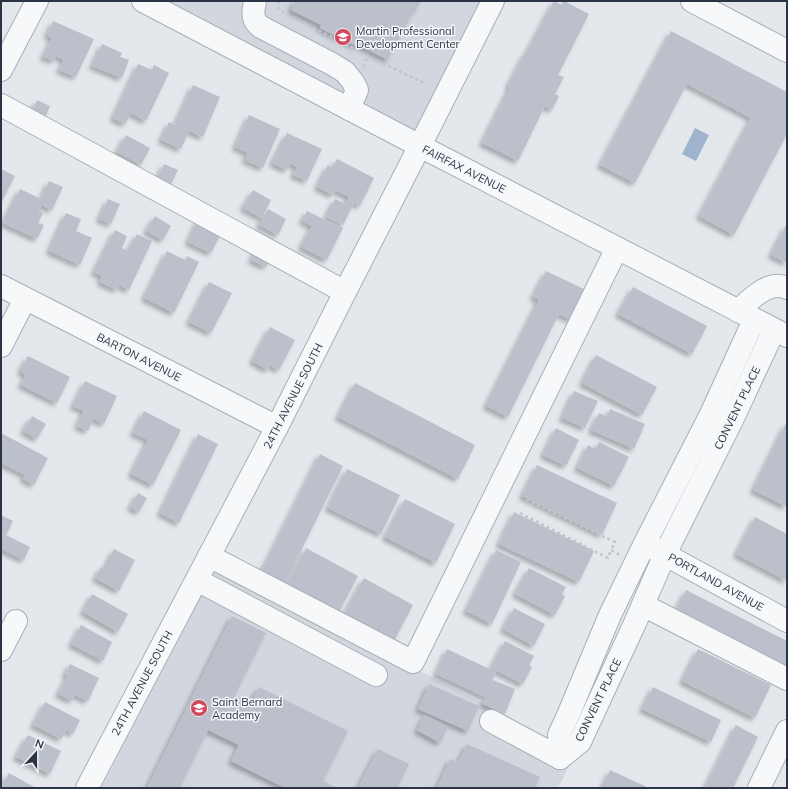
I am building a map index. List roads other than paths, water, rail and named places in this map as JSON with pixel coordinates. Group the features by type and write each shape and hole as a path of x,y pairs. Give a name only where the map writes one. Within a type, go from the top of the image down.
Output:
{"street":[{"path":"1,70 37,1"},
{"name":"FAIRFAX AVENUE","path":"143,1 781,333"},
{"path":"255,1 254,17 257,24 345,72 357,90 349,109"},
{"name":"24TH AVENUE SOUTH","path":"86,788 277,427 493,1"},
{"path":"692,1 787,51"},
{"path":"1,105 345,292"},
{"path":"209,556 413,662 617,248"},
{"name":"BARTON AVENUE","path":"1,286 277,427"},
{"path":"746,315 755,295 772,286 782,286 787,288"},
{"path":"1,346 25,299"},
{"name":"CONVENT PLACE","path":"560,758 559,735 610,616 645,543 711,414 746,315"},
{"name":"CONVENT PLACE","path":"560,758 580,742 665,554 733,418 781,333"},
{"name":"PORTLAND AVENUE","path":"645,543 787,621"},
{"path":"197,580 376,675"},
{"path":"643,605 787,679"},
{"path":"1,650 16,621"},
{"path":"491,721 560,758"},
{"path":"759,788 787,731"}],"water":[{"path":"695,128 709,135 696,161 682,154"}],"place":[{"name":"Martin Professional Development Center","path":"343,37"},
{"name":"Saint Bernard Academy","path":"199,708"}]}
